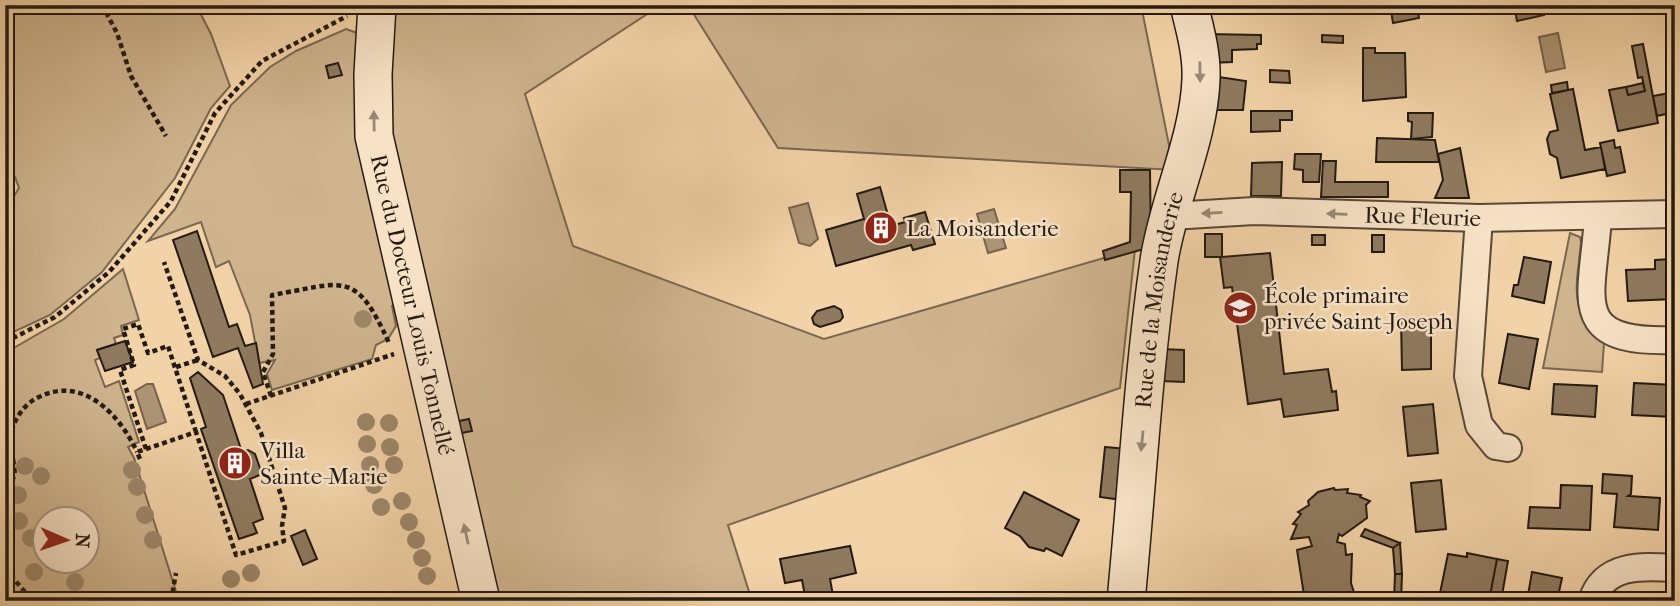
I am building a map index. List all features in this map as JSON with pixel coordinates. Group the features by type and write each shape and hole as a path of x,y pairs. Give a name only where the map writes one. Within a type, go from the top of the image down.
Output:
{"street":[{"name":"Rue de la Moisanderie","path":"1126,601 1159,261 1173,198 1184,169 1201,80 1198,43 1189,5"},
{"name":"Rue du Docteur Louis Tonnellé","path":"367,9 373,74 374,136 481,601"},
{"name":"Rue Fleurie","path":"1171,216 1254,211 1479,218 1598,218 1675,214"},
{"path":"1479,218 1468,376 1471,402 1479,425 1496,446 1508,448"},
{"path":"1598,218 1591,307 1607,330 1626,339 1675,340"},
{"path":"1592,601 1611,574 1636,566 1675,568"}],"path":[{"path":"102,5 117,33 131,76 166,136"},
{"path":"5,342 55,317 109,272 171,201 215,113 262,61 367,9"},
{"path":"146,449 120,370 134,365 123,330 138,324 148,353 168,346 236,555 284,541 285,508 261,433 246,404 225,376 198,360 163,261"},
{"path":"246,404 271,396 394,355 375,313 359,292 349,286 331,284 272,295 273,354 264,372 271,396"},
{"path":"176,367 198,360"},
{"path":"5,486 15,476 11,446 18,416 34,399 46,394 70,391 95,400 127,429 140,459"},
{"path":"137,453 197,432"},
{"path":"5,569 26,592 40,601"},
{"path":"172,601 176,573"}],"shaded area":[{"path":"5,5 196,5 211,34 230,86 211,108 175,178 102,272 50,315 5,336 5,197 12,199 19,188 15,177 5,171"},
{"path":"393,5 661,5 525,94 573,246 824,339 1135,249 1120,388 728,525 752,601 489,601 384,137"},
{"path":"688,5 1141,5 1174,170 778,148"},
{"path":"346,29 357,33 362,139 402,303 392,306 396,326 388,339 376,345 372,359 272,390 267,374 275,360 259,363 250,315 229,261 216,267 201,222 148,241 175,209 231,105 270,67 296,51"},
{"path":"1558,33 1565,68 1546,72 1539,37"},
{"path":"808,203 818,239 810,246 799,243 789,208"},
{"path":"994,209 1006,248 988,253 977,214"},
{"path":"1570,233 1580,237 1577,297 1584,319 1604,343 1602,372 1543,368"},
{"path":"123,269 139,320 121,326 123,335 114,338 116,344 97,350 100,358 95,360 105,387 119,381 139,442 128,447 134,458 179,601 5,601 5,353 64,319"},
{"path":"147,384 153,384 166,422 147,429 135,391"}],"building":[{"path":"1390,5 1417,5 1419,18 1393,23"},
{"path":"1514,5 1542,5 1544,15 1517,21"},
{"path":"1205,34 1261,35 1261,44 1257,44 1257,49 1232,50 1232,62 1210,63"},
{"path":"1322,35 1343,36 1343,43 1322,42"},
{"path":"1643,44 1658,123 1618,131 1609,90 1626,87 1628,95 1645,91 1642,77 1638,78 1632,46"},
{"path":"1363,48 1375,48 1375,53 1405,53 1406,97 1363,101"},
{"path":"338,63 342,75 329,78 326,66"},
{"path":"1270,70 1289,71 1290,83 1270,82"},
{"path":"1212,76 1246,81 1243,110 1208,110"},
{"path":"1567,82 1568,90 1552,93 1551,85"},
{"path":"1643,83 1645,91 1628,95 1626,87"},
{"path":"1573,89 1585,150 1601,147 1605,169 1561,178 1557,158 1550,154 1547,139 1550,132 1558,130 1550,94"},
{"path":"1675,92 1675,112 1657,116 1653,96"},
{"path":"1251,111 1292,111 1292,120 1280,120 1280,131 1251,132"},
{"path":"1408,113 1433,113 1432,137 1411,139 1412,122 1408,121"},
{"path":"1377,138 1435,140 1439,162 1376,162"},
{"path":"1614,140 1615,148 1620,147 1625,172 1607,176 1600,143"},
{"path":"1460,148 1469,198 1435,198 1443,180 1438,154"},
{"path":"1295,154 1321,154 1319,182 1303,182 1303,170 1294,169"},
{"path":"1323,161 1336,161 1335,182 1388,182 1388,197 1321,197"},
{"path":"1282,162 1281,196 1251,196 1252,163"},
{"path":"1120,170 1150,170 1151,247 1105,260 1103,251 1130,242 1131,192 1120,192"},
{"name":"La Moisanderie","path":"880,187 891,226 905,222 904,218 925,212 935,244 913,250 911,245 836,266 826,230 864,219 857,194"},
{"path":"197,231 229,327 237,324 245,346 256,343 263,384 253,388 238,348 213,357 173,240"},
{"path":"1205,234 1222,234 1222,257 1270,253 1284,374 1328,369 1332,392 1336,391 1338,410 1284,417 1281,399 1248,404 1232,287 1224,288 1220,257 1205,257"},
{"path":"1312,235 1325,235 1325,245 1312,245"},
{"path":"1372,235 1384,235 1384,252 1372,252"},
{"path":"1524,257 1551,262 1544,303 1512,296 1514,285 1518,285"},
{"path":"1672,259 1674,299 1628,301 1626,270 1655,269 1655,260"},
{"path":"834,306 841,310 843,317 840,321 820,327 814,324 812,318 817,311"},
{"path":"1431,318 1431,369 1402,370 1401,319"},
{"path":"1508,334 1538,339 1529,389 1499,383"},
{"path":"125,341 133,362 105,371 97,350"},
{"path":"1162,349 1184,350 1184,382 1161,381"},
{"name":"Villa Sainte-Marie","path":"198,372 223,395 242,452 248,450 255,454 262,474 250,479 263,519 253,523 257,533 239,539 201,429 206,427 190,378"},
{"path":"1634,383 1675,385 1674,417 1632,415"},
{"path":"1554,384 1597,386 1595,417 1552,414"},
{"path":"1433,404 1438,453 1408,456 1403,407"},
{"path":"469,419 472,431 456,434 454,422"},
{"path":"1105,447 1127,449 1122,500 1100,497"},
{"path":"1603,474 1632,476 1631,494 1628,496 1660,498 1658,530 1614,527 1617,494 1602,493"},
{"path":"1441,480 1446,529 1416,532 1411,483"},
{"path":"1561,485 1592,486 1590,530 1528,528 1530,507 1560,508"},
{"path":"1334,488 1348,489 1347,493 1361,495 1360,497 1370,501 1366,505 1367,518 1342,536 1339,534 1337,542 1345,544 1346,555 1352,554 1351,583 1356,599 1299,601 1298,597 1304,595 1297,550 1312,546 1309,537 1291,539 1297,525 1293,524 1301,514 1298,512 1309,505 1308,501 1318,492"},
{"path":"1024,492 1079,520 1062,556 1046,548 1044,551 1029,547 1020,536 1005,528"},
{"path":"1365,529 1400,543 1393,548 1361,536"},
{"path":"305,530 317,559 303,565 291,536"},
{"path":"1400,543 1402,574 1395,574 1393,548"},
{"path":"850,546 856,573 830,579 834,601 806,601 802,580 785,583 780,559"},
{"path":"1467,553 1497,559 1489,601 1439,598 1448,554 1467,557"},
{"path":"1497,559 1508,561 1501,601 1489,601"},
{"path":"1532,572 1562,578 1557,601 1527,601"},
{"path":"1395,574 1402,574 1401,601 1394,601"}],"place":[{"name":"La Moisanderie","path":"881,228"},
{"name":"École primaire privée Saint-Joseph","path":"1240,308"},
{"name":"Villa Sainte-Marie","path":"235,463"}]}
